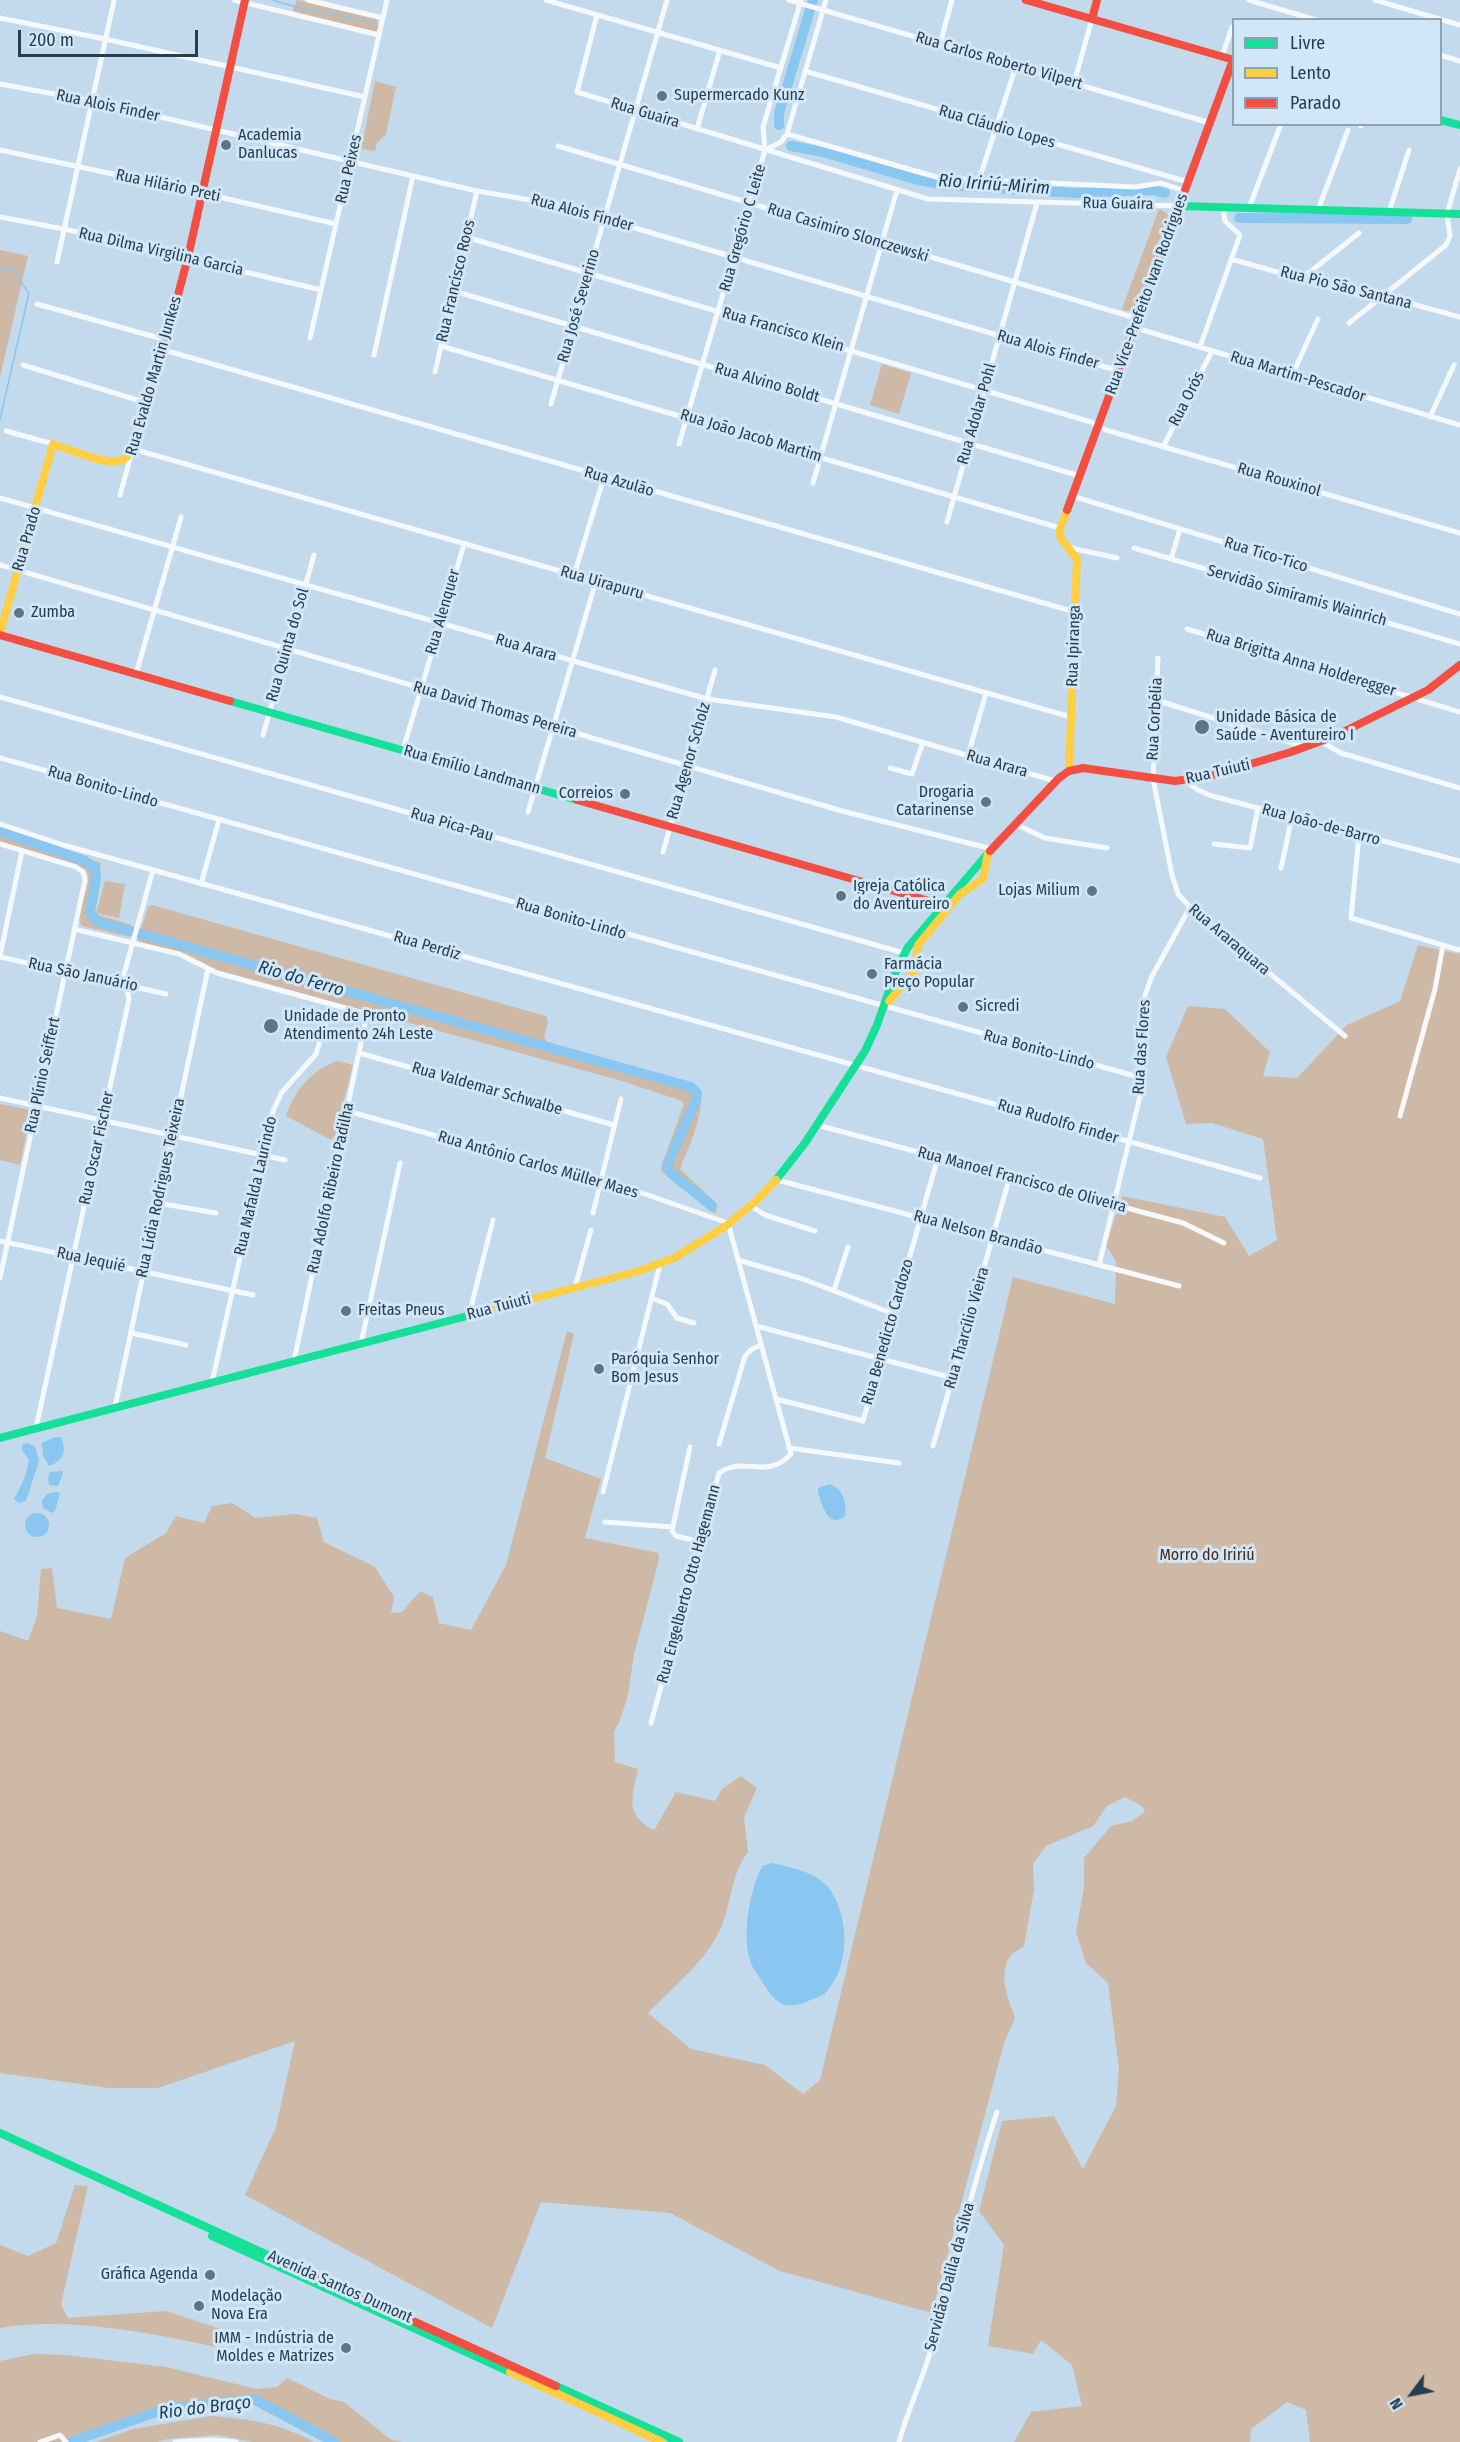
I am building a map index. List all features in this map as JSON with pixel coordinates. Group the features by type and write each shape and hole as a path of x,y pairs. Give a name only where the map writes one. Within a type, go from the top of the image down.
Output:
{"main road":[{"path":"1026,0 1232,60"},
{"path":"1092,19 1097,0"},
{"name":"Rua Evaldo Martin Junkes","path":"132,451 164,350 188,257 245,1"},
{"name":"Rua Vice-Prefeito Ivan Rodrigues","path":"1060,528 1136,328 1232,63"},
{"path":"1442,120 1460,125"},
{"name":"Rua Guaíra","path":"1180,206 1460,214"},
{"path":"53,444 113,462 122,460 132,451"},
{"name":"Rua Prado","path":"0,634 53,444"},
{"name":"Rua Ipiranga","path":"1060,528 1061,540 1071,548 1077,559 1070,771"},
{"name":"Rua Emílio Landmann","path":"0,634 943,905"},
{"name":"Rua Tuiuti","path":"0,1438 660,1264 693,1248 751,1206 777,1180 817,1125 872,1037 904,953 973,869 1055,781 1070,771 1091,769 1153,779 1185,781 1210,776 1322,742 1415,697 1438,683 1460,665"},
{"path":"897,969 904,975 912,975 918,945 960,894 985,876 990,851"},
{"path":"973,869 985,876"},
{"name":"Rua Tuiuti","path":"884,1007 912,975"},
{"name":"Avenida Santos Dumont","path":"0,2133 679,2442"},
{"name":"Avenida Santos Dumont","path":"0,2139 662,2442"}],"street":[{"path":"57,262 114,0"},
{"path":"234,0 379,35"},
{"path":"308,0 383,18"},
{"name":"Rua Peixes","path":"310,338 387,0"},
{"path":"546,0 781,68"},
{"name":"Rua José Severino","path":"550,404 667,0"},
{"name":"Rua Carlos Roberto Vilpert","path":"789,0 1210,123"},
{"path":"826,0 787,134 940,178 1135,187 1157,183 1185,192"},
{"path":"940,44 952,0"},
{"path":"1249,0 1309,18"},
{"path":"1375,0 1436,18"},
{"name":"Rua Gregório C Leite","path":"679,444 765,150 763,128 802,3"},
{"name":"Rua Guaíra","path":"597,15 577,92 897,190 938,200 1180,206"},
{"path":"0,18 365,97"},
{"path":"1074,83 1092,19"},
{"path":"1442,20 1460,25"},
{"path":"1222,57 1232,27"},
{"path":"697,129 720,51"},
{"path":"1442,56 1460,61"},
{"path":"979,180 1017,66"},
{"name":"Rua Cláudio Lopes","path":"805,71 1188,182"},
{"name":"Rua Alois Finder","path":"0,84 92,101 477,191 543,201 1119,371"},
{"path":"1250,208 1280,126"},
{"path":"1318,210 1348,130"},
{"name":"Rua Gregório C Leite","path":"765,150 781,142 787,134"},
{"name":"Rua Casimiro Slonczewski","path":"558,146 1139,319"},
{"name":"Rua Hilário Preti","path":"0,150 336,224"},
{"path":"1389,212 1409,150"},
{"path":"1349,323 1446,245 1450,236 1447,214 1460,169"},
{"path":"374,355 413,176"},
{"path":"813,483 897,190"},
{"name":"Rua Francisco Roos","path":"435,372 477,191"},
{"name":"Rua Adolar Pohl","path":"947,522 1037,203"},
{"path":"1200,347 1240,235 1225,221 1223,207"},
{"name":"Rua Dilma Virgilina Garcia","path":"0,217 188,257 321,290"},
{"path":"1301,279 1359,232"},
{"name":"Rua Francisco Klein","path":"466,237 1099,425"},
{"name":"Rua Pio São Santana","path":"1231,259 1363,296 1383,296 1460,317"},
{"name":"Rua Alvino Boldt","path":"454,291 1080,476"},
{"path":"37,304 166,340"},
{"path":"1292,375 1318,319"},
{"name":"Rua Martim-Pescador","path":"1136,328 1460,425"},
{"name":"Rua João Jacob Martim","path":"441,346 1060,528"},
{"name":"Rua Azulão","path":"164,350 1075,612"},
{"name":"Rua Orós","path":"1163,447 1212,351"},
{"path":"22,365 147,403"},
{"path":"1430,417 1454,365"},
{"name":"Rua Rouxinol","path":"1099,425 1106,430 1460,533"},
{"path":"6,431 53,444"},
{"name":"Rua Evaldo Martin Junkes","path":"120,495 132,451"},
{"name":"Rua Uirapuru","path":"132,451 1071,717"},
{"path":"574,575 604,477"},
{"name":"Rua Tico-Tico","path":"1072,496 1460,614"},
{"name":"Rua Arara","path":"0,498 707,699 824,714 1055,781"},
{"path":"136,674 181,518"},
{"path":"1171,559 1180,529"},
{"name":"Rua Alenquer","path":"403,750 464,544"},
{"path":"1071,548 1117,558"},
{"name":"Servidão Simíramis Wainrich","path":"1134,548 1460,644"},
{"name":"Rua Quinta do Sol","path":"263,735 314,555"},
{"name":"Rua David Thomas Pereira","path":"0,565 842,811 990,851"},
{"path":"528,812 596,581"},
{"name":"Rua Brigitta Anna Holderegger","path":"1187,629 1460,712"},
{"name":"Rua Corbélia","path":"1153,779 1158,658"},
{"name":"Rua Agenor Scholz","path":"663,852 715,670"},
{"path":"968,755 986,693"},
{"name":"Rua Pica-Pau","path":"0,697 904,953"},
{"path":"1156,700 1306,748"},
{"path":"890,768 912,774 923,742"},
{"path":"1322,742 1341,753 1460,788"},
{"name":"Rua Bonito-Lindo","path":"0,758 1142,1078"},
{"name":"Rua Araraquara","path":"1153,779 1172,875 1178,894 1190,907 1346,1036"},
{"name":"Rua João-de-Barro","path":"1185,781 1205,794 1460,861"},
{"path":"1214,844 1250,848 1258,808"},
{"path":"1281,868 1292,817"},
{"path":"201,884 219,820"},
{"name":"Rua Perdiz","path":"0,824 63,845 201,884 855,1065"},
{"path":"1015,824 1042,837 1107,848"},
{"path":"1359,835 1351,918 1460,950"},
{"path":"0,844 22,851 0,956"},
{"name":"Rua Plínio Seiffert","path":"0,1278 85,880 83,872 76,867 22,851"},
{"name":"Rua Oscar Fischer","path":"36,1428 129,999 124,974 153,870"},
{"name":"Rua das Flores","path":"1099,1265 1142,1078 1145,996 1151,978 1190,907"},
{"path":"74,929 134,940 180,954 208,969 332,1005"},
{"path":"1400,1116 1435,989 1443,945"},
{"name":"Rua São Januário","path":"0,956 166,994"},
{"name":"Rua Lídia Rodrigues Teixeira","path":"115,1407 208,969"},
{"name":"Rua Adolfo Ribeiro Padilha","path":"294,1361 368,1014 332,1005"},
{"name":"Rua Mafalda Laurindo","path":"212,1382 262,1155 277,1102 289,1083 316,1054 332,1005"},
{"name":"Rua Valdemar Schwalbe","path":"359,1053 614,1125"},
{"name":"Rua Rudolfo Finder","path":"855,1065 1260,1178"},
{"path":"0,1098 285,1160"},
{"path":"593,1213 621,1099"},
{"name":"Rua Antônio Carlos Müller Maes","path":"347,1111 642,1193 728,1223"},
{"name":"Rua Manoel Francisco de Oliveira","path":"817,1125 1190,1225 1224,1243"},
{"name":"Rua Benedicto Cardozo","path":"776,1399 863,1421 938,1157"},
{"path":"361,1344 400,1163"},
{"name":"Rua Tharcílio Vieira","path":"933,1446 1010,1176"},
{"name":"Rua Nelson Brandão","path":"777,1180 1179,1286"},
{"path":"158,1203 216,1214"},
{"path":"751,1206 765,1215 815,1231"},
{"path":"469,1315 493,1220"},
{"path":"728,1223 789,1448 900,1463"},
{"path":"575,1287 591,1230"},
{"name":"Rua Jequié","path":"0,1241 253,1295"},
{"path":"834,1290 848,1246"},
{"path":"738,1260 834,1290 894,1314"},
{"path":"603,1492 660,1264"},
{"path":"651,1298 667,1304 677,1318 694,1323"},
{"path":"756,1326 953,1378"},
{"path":"130,1333 186,1345"},
{"path":"719,1444 745,1356 752,1349 761,1345"},
{"path":"690,1447 672,1527 676,1536 701,1542"},
{"name":"Rua Engelberto Otto Hagemann","path":"651,1723 719,1473 733,1467 773,1467 791,1454 789,1448"},
{"path":"605,1522 672,1527"},
{"name":"Servidão Dalila da Silva","path":"899,2442 928,2362 980,2162 998,2112"},
{"path":"40,2442 60,2435 66,2440"},
{"path":"175,2442 236,2442"}],"green space":[{"path":"297,0 377,19 378,29 375,32 295,12 293,9"},
{"path":"375,81 396,87 386,134 377,143 375,151 361,149"},
{"path":"1159,209 1167,213 1170,218 1136,307 1129,311 1124,310 1122,309"},
{"path":"0,250 28,256 0,377"},
{"path":"882,364 911,373 899,414 870,405"},
{"path":"0,828 101,863 92,913 129,924 133,928 130,937 82,926 79,913 88,884 86,870 0,842"},
{"path":"105,881 125,884 119,918 96,913"},
{"path":"152,905 546,1016 548,1021 544,1037 548,1045 698,1088 701,1106 699,1117 680,1169 714,1201 717,1212 713,1213 662,1172 661,1167 684,1104 682,1101 622,1081 217,970 187,954 140,943 138,939 148,907"},
{"name":"Morro do Iririú","path":"1418,945 1458,954 1460,951 1460,2442 1310,2442 1306,2410 1287,2402 1251,2429 1250,2442 1014,2442 1031,2412 1082,2406 1072,2365 1041,2340 1033,2354 988,2346 1004,2245 979,2211 1002,2121 1054,2116 1083,2169 1116,2106 1119,2069 1108,1983 1086,1963 1076,1932 1084,1887 1084,1858 1111,1826 1132,1821 1145,1812 1142,1806 1125,1797 1107,1806 1093,1826 1046,1846 1033,1864 1034,1890 1024,1946 1010,1956 1004,1973 1015,2018 1004,2043 932,2313 780,2271 670,2213 541,2202 492,2328 245,2195 276,2127 295,2041 158,2088 109,2088 0,2073 0,1631 28,1641 37,1616 41,1569 52,1568 57,1608 111,1619 125,1558 166,1533 176,1516 204,1523 212,1506 232,1503 256,1518 295,1514 317,1518 324,1542 375,1567 394,1597 391,1613 402,1612 420,1591 433,1597 439,1623 471,1630 506,1565 567,1331 574,1334 545,1458 601,1479 585,1538 658,1553 659,1559 634,1655 628,1695 614,1731 615,1762 638,1769 632,1804 634,1811 644,1824 654,1830 676,1792 715,1801 722,1789 741,1776 757,1788 744,1817 748,1852 738,1869 725,1916 716,1938 690,1972 648,2013 691,2049 765,2065 803,2094 820,2080 1013,1277 1115,1304 1116,1261 1106,1246 1122,1196 1225,1217 1249,1256 1277,1240 1263,1139 1212,1123 1186,1124 1166,1057 1188,1006 1225,1009 1270,1052 1263,1076 1297,1078 1347,1025 1400,1001"},
{"path":"338,1061 353,1065 335,1136 331,1140 286,1116 305,1082 320,1069"},
{"path":"0,1104 31,1110 20,1165 0,1160"},
{"path":"75,2185 88,2186 61,2304 68,2318 166,2311 220,2329 216,2347 164,2336 80,2325 25,2325 0,2328 0,2245 28,2256 56,2243"},
{"path":"33,2354 66,2355 166,2367 257,2389 277,2387 287,2378 330,2399 344,2402 390,2439 403,2442 325,2442 254,2405 166,2414 80,2442 0,2442 0,2361"},
{"path":"211,2416 264,2423 289,2430 314,2442 253,2442 218,2435 157,2442 95,2442 133,2429"}],"water":[{"path":"55,1437 61,1437 64,1452 58,1461 49,1466 43,1456 42,1443"},
{"path":"27,1443 35,1446 39,1461 26,1501 19,1503 14,1499 28,1465 29,1460 22,1450 22,1445"},
{"path":"62,1471 58,1486 49,1485 50,1472"},
{"path":"830,1484 838,1489 845,1501 845,1516 834,1520 827,1514 818,1492 818,1488"},
{"path":"60,1493 55,1511 52,1513 43,1508 42,1501 47,1494"},
{"path":"37,1513 46,1516 49,1525 46,1534 37,1537 28,1534 25,1525 28,1516"},
{"path":"773,1863 802,1871 827,1886 835,1897 843,1925 843,1955 840,1970 833,1982 825,1993 806,2002 792,2005 781,2003 765,1986 751,1962 748,1949 747,1920 753,1890 762,1866"}],"waterway":[{"path":"273,0 299,8 374,22"},
{"name":"Rio Iririú-Mirim","path":"779,125 779,113 813,0"},
{"name":"Rio Iririú-Mirim","path":"791,146 823,152 918,180 946,185 1076,193 1152,190 1165,193"},
{"name":"Rio Iririú-Mirim","path":"1239,218 1407,219"},
{"path":"0,270 2,268 13,271 29,293 0,419"},
{"name":"Rio do Ferro","path":"0,831 85,861 95,868 96,879 90,913 98,922 691,1087 697,1093 696,1100 667,1166 671,1173 712,1206"},
{"name":"Rio do Braço","path":"70,2442 165,2409 254,2399 334,2442"}],"traffic: fast":[{"path":"1442,120 1460,125"},
{"path":"1180,206 1460,214"},
{"path":"230,701 577,800"},
{"path":"776,1180 805,1143 865,1051 877,1025 897,968 908,947 990,851"},
{"path":"0,1438 471,1315"},
{"path":"0,2133 305,2272"},
{"path":"212,2236 510,2372"},
{"path":"556,2386 679,2442"}],"traffic: slow":[{"path":"0,633 53,444 105,461 119,461 129,455 133,449 160,363"},
{"path":"1067,510 1059,532 1062,540 1077,559 1069,771"},
{"path":"889,1001 914,972 918,945 960,894 983,879 988,853"},
{"path":"471,1315 639,1271 674,1258 726,1226 756,1201 776,1180"},
{"path":"510,2372 662,2442"}],"traffic: jam":[{"path":"160,363 188,257 245,0"},
{"path":"1026,0 1232,59"},
{"path":"1092,19 1097,0"},
{"path":"1067,510 1232,63"},
{"path":"0,635 230,701"},
{"path":"990,851 1059,778 1069,771 1083,768 1175,781 1210,776 1291,752 1335,736 1428,690 1460,665"},
{"path":"577,800 943,905"},
{"path":"305,2272 556,2386"}],"place":[{"name":"Supermercado Kunz","path":"662,96"},
{"name":"Academia Danlucas","path":"226,145"},
{"name":"Zumba","path":"19,613"},
{"name":"Unidade Básica de Saúde - Aventureiro I","path":"1202,727"},
{"name":"Correios","path":"625,794"},
{"name":"Drogaria Catarinense","path":"986,802"},
{"name":"Lojas Milium","path":"1092,891"},
{"name":"Igreja Católica do Aventureiro","path":"841,896"},
{"name":"Farmácia Preço Popular","path":"872,974"},
{"name":"Sicredi","path":"963,1007"},
{"name":"Unidade de Pronto Atendimento 24h Leste","path":"271,1026"},
{"name":"Freitas Pneus","path":"346,1311"},
{"name":"Paróquia Senhor Bom Jesus","path":"599,1369"},
{"name":"Gráfica Agenda","path":"210,2275"},
{"name":"Modelação Nova Era","path":"199,2306"},
{"name":"IMM - Indústria de Moldes e Matrizes","path":"346,2348"}]}
